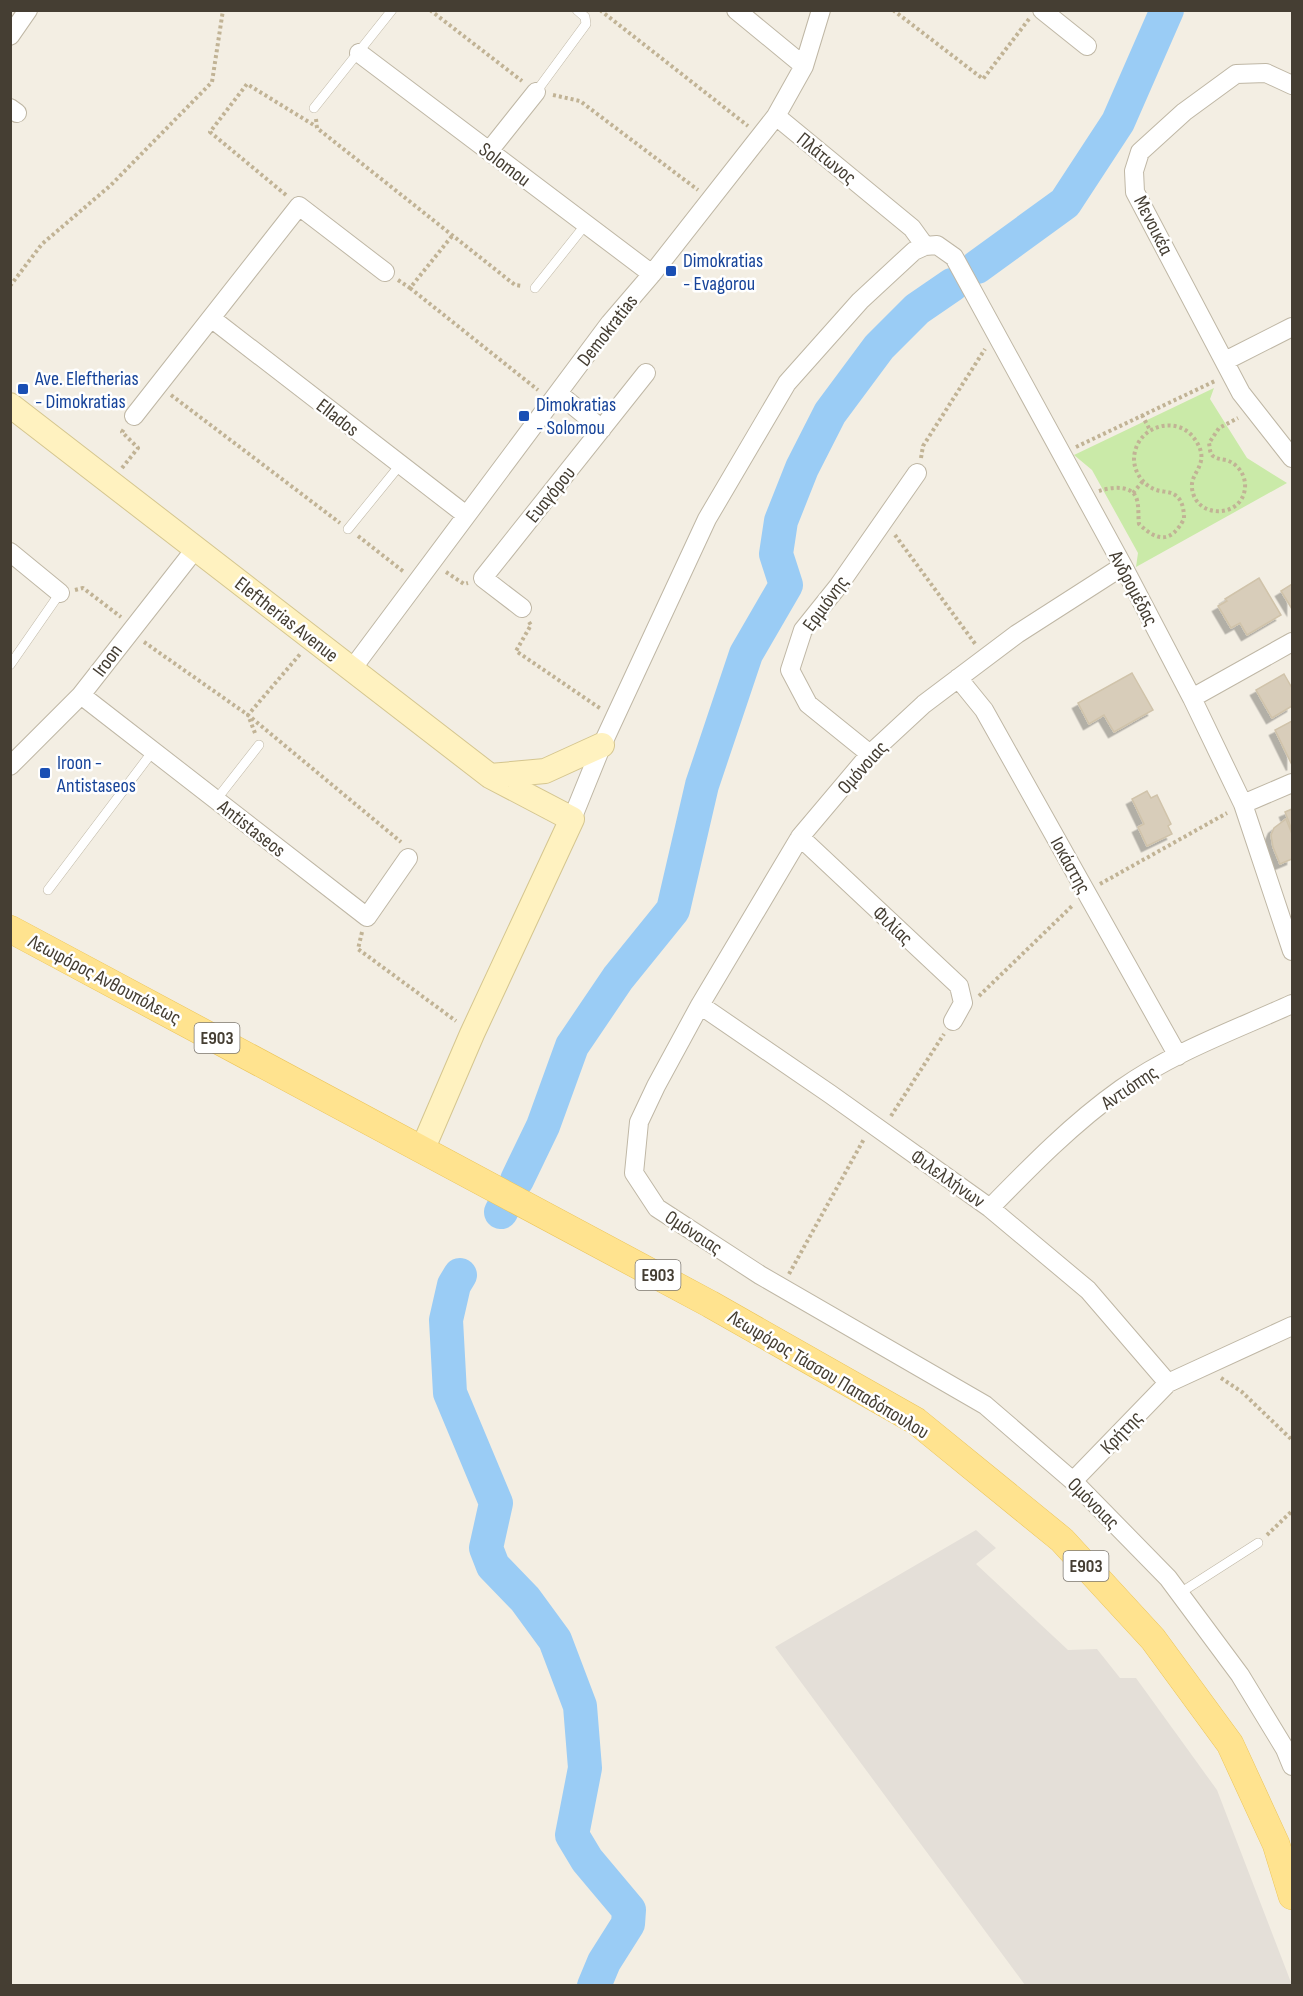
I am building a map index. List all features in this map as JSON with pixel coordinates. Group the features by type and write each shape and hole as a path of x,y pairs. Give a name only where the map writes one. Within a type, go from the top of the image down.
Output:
{"main road":[{"name":"Eleftherias Avenue","path":"10,405 490,776 572,819"},
{"path":"490,776 545,771 602,745"},
{"path":"423,1148 472,1034 572,819"},
{"name":"Λεωφόρος Ανθουπόλεως","path":"10,929 423,1148"},
{"name":"Λεωφόρος Τάσσου Παπαδόπουλου","path":"423,1148 710,1304 916,1420 1062,1540 1153,1639 1230,1744 1276,1844 1293,1896"}],"street":[{"path":"10,36 28,10"},
{"path":"736,10 804,66"},
{"name":"Demokratias","path":"352,669 610,323 652,274 776,116 804,66 821,10"},
{"path":"1042,10 1087,46"},
{"name":"Solomou","path":"358,53 652,274"},
{"name":"Μενοικέα","path":"1293,85 1266,73 1236,74 1184,112 1140,152 1134,171 1135,192 1241,393 1293,458"},
{"path":"489,151 536,92"},
{"name":"Πλάτωνος","path":"776,116 879,200 931,246"},
{"path":"134,416 299,206 385,272"},
{"path":"572,819 614,718 707,519 787,383 860,301 914,251 931,246"},
{"name":"Ανδρομέδας","path":"931,246 954,257 1123,566 1192,698 1244,804 1290,931 1293,951"},
{"name":"Ellados","path":"211,318 466,515"},
{"path":"1228,367 1293,327"},
{"name":"Ευαγόρου","path":"483,578 646,373"},
{"path":"556,398 602,429"},
{"name":"Ερμιόνης","path":"870,754 808,704 790,670 803,630 839,585 917,473"},
{"name":"Iroon","path":"10,766 81,695 196,548"},
{"path":"10,552 60,593"},
{"name":"Ομόνοιας","path":"1123,566 1017,634 924,704 870,754 800,837 700,1005 656,1086 639,1122 634,1173 657,1208 782,1288 985,1405 1073,1481 1180,1593 1240,1675 1293,1766"},
{"path":"483,578 522,608"},
{"path":"1192,698 1293,642"},
{"name":"Ιοκάστης","path":"958,678 984,710 1178,1056"},
{"name":"Antistaseos","path":"81,695 367,917"},
{"path":"1244,804 1293,783"},
{"name":"Φιλίας","path":"800,837 959,986 963,1003 953,1021"},
{"path":"367,917 408,858"},
{"name":"Αντιόπης","path":"990,1208 1047,1149 1122,1088 1178,1056 1293,1004"},
{"name":"Φιλελλήνων","path":"700,1005 990,1208 1088,1290 1168,1383"},
{"path":"1168,1383 1293,1326"},
{"name":"Κρήτης","path":"1073,1481 1168,1383"}],"lane":[{"path":"314,108 392,10"},
{"path":"536,92 586,24 585,17 577,10"},
{"path":"535,288 586,224"},
{"path":"348,529 400,465"},
{"path":"10,665 60,593"},
{"path":"216,800 259,745"},
{"path":"48,890 153,751"},
{"path":"1180,1593 1258,1543"}],"path":[{"path":"10,286 42,244 111,185 212,82 223,10"},
{"path":"430,10 536,92 580,101 711,199"},
{"path":"600,10 760,136"},
{"path":"893,10 983,79 1035,10"},
{"path":"299,206 210,132 247,84 317,128 515,285 535,288"},
{"path":"314,108 317,128"},
{"path":"410,288 452,236"},
{"path":"385,272 410,288 556,398"},
{"path":"917,473 923,446 996,333"},
{"path":"1061,453 1142,415 1228,367"},
{"path":"159,385 417,581"},
{"path":"1085,498 1098,491 1118,487 1133,493 1138,501 1139,524 1153,535 1168,537 1173,535 1184,519 1181,502 1175,495 1154,489 1143,481 1134,460 1141,439 1150,430 1159,426 1171,425 1182,427 1191,434 1200,450 1201,465 1192,480 1194,496 1205,509 1222,512 1237,504 1245,488 1244,479 1235,465 1214,456 1209,443 1219,428 1254,409"},
{"path":"1142,415 1150,430"},
{"path":"111,483 138,448 122,432 134,416"},
{"path":"1200,450 1210,448"},
{"path":"1133,493 1143,481"},
{"path":"884,520 986,658"},
{"path":"431,562 464,584 483,578"},
{"path":"60,593 83,588 131,629 248,715 400,840 408,858"},
{"path":"522,608 531,625 516,651 614,718"},
{"path":"248,715 313,639"},
{"path":"248,715 259,745"},
{"path":"978,997 1086,892 1244,804"},
{"path":"367,917 358,948 472,1034"},
{"path":"782,1288 877,1127 953,1021"},
{"path":"1204,1366 1242,1392 1293,1440"},
{"path":"1258,1543 1293,1511"}],"shaded area":[{"path":"976,1530 996,1548 976,1564 1068,1650 1097,1649 1120,1678 1136,1678 1217,1790 1292,1985 1025,1985 775,1647"}],"green space":[{"path":"1214,388 1210,399 1247,458 1287,483 1136,567 1138,553 1092,470 1074,455"}],"building":[{"path":"1259,578 1281,615 1247,635 1240,623 1231,628 1218,606 1227,601 1225,599"},
{"path":"1292,584 1292,609 1281,591"},
{"path":"1132,673 1153,710 1114,732 1104,715 1089,724 1078,703"},
{"path":"1284,674 1292,688 1292,706 1272,718 1256,690"},
{"path":"1292,721 1292,765 1275,730"},
{"path":"1147,791 1151,798 1157,795 1171,824 1168,826 1172,834 1147,846 1138,827 1144,824 1132,799"},
{"path":"1292,809 1292,830 1285,812"},
{"path":"1286,819 1292,834 1292,859 1280,864 1271,835 1274,828"}],"waterway":[{"path":"977,267 1065,203 1118,122 1167,10"},
{"path":"517,1180 543,1126 572,1046 618,978 673,910 702,785 746,654 786,585 776,554 781,521 802,468 830,413 879,347 917,309 952,285"},
{"path":"460,1275 454,1285 446,1320 450,1393 496,1503 486,1548 493,1566 525,1599 555,1640 580,1706 585,1768 572,1835 587,1860 629,1910 628,1924 604,1962 594,1986"}],"place":[{"name":"Dimokratias - Evagorou","path":"671,271"},
{"name":"Ave. Eleftherias - Dimokratias","path":"23,389"},
{"name":"Dimokratias - Solomou","path":"524,416"},
{"name":"Iroon - Antistaseos","path":"45,773"}]}
